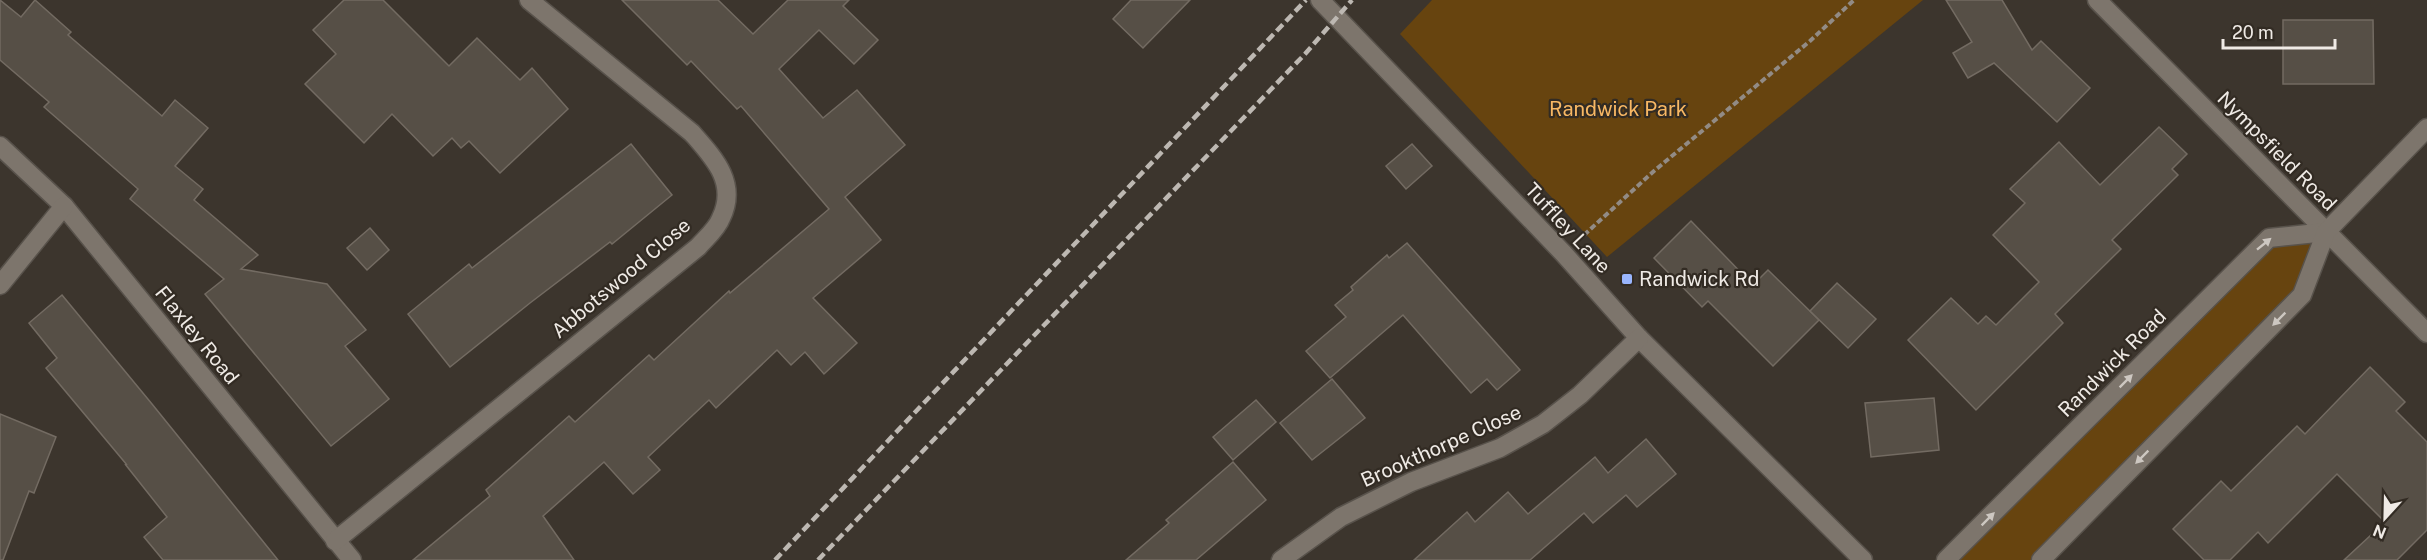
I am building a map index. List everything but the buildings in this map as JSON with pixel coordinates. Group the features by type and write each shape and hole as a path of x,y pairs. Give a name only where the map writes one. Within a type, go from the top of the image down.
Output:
{"street":[{"name":"Abbotswood Close","path":"335,541 698,247 721,219 728,189 715,159 692,133 529,0"},
{"name":"Tuffley Lane","path":"1320,0 1564,254 1639,338 1863,560"},
{"name":"Nympsfield Road","path":"2097,0 2427,333"},
{"path":"2041,560 2302,295 2326,232 2427,128"},
{"name":"Flaxley Road","path":"0,146 64,206 351,560"},
{"path":"0,285 64,206"},
{"name":"Randwick Road","path":"1947,560 2269,238 2326,232"},
{"name":"Brookthorpe Close","path":"1281,560 1341,517 1411,482 1500,448 1543,424 1580,395 1639,338"}],"path":[{"path":"1564,254 1654,171 1810,41 1854,0"}],"green space":[{"name":"Randwick Park","path":"1432,0 1923,0 1607,257 1400,34"},
{"path":"2326,232 2302,295 2041,560 1947,560 2269,238"}],"railway":[{"path":"775,560 1306,0"},
{"path":"818,560 1305,54 1352,0"}],"place":[{"name":"Randwick Rd","path":"1627,279"}]}
